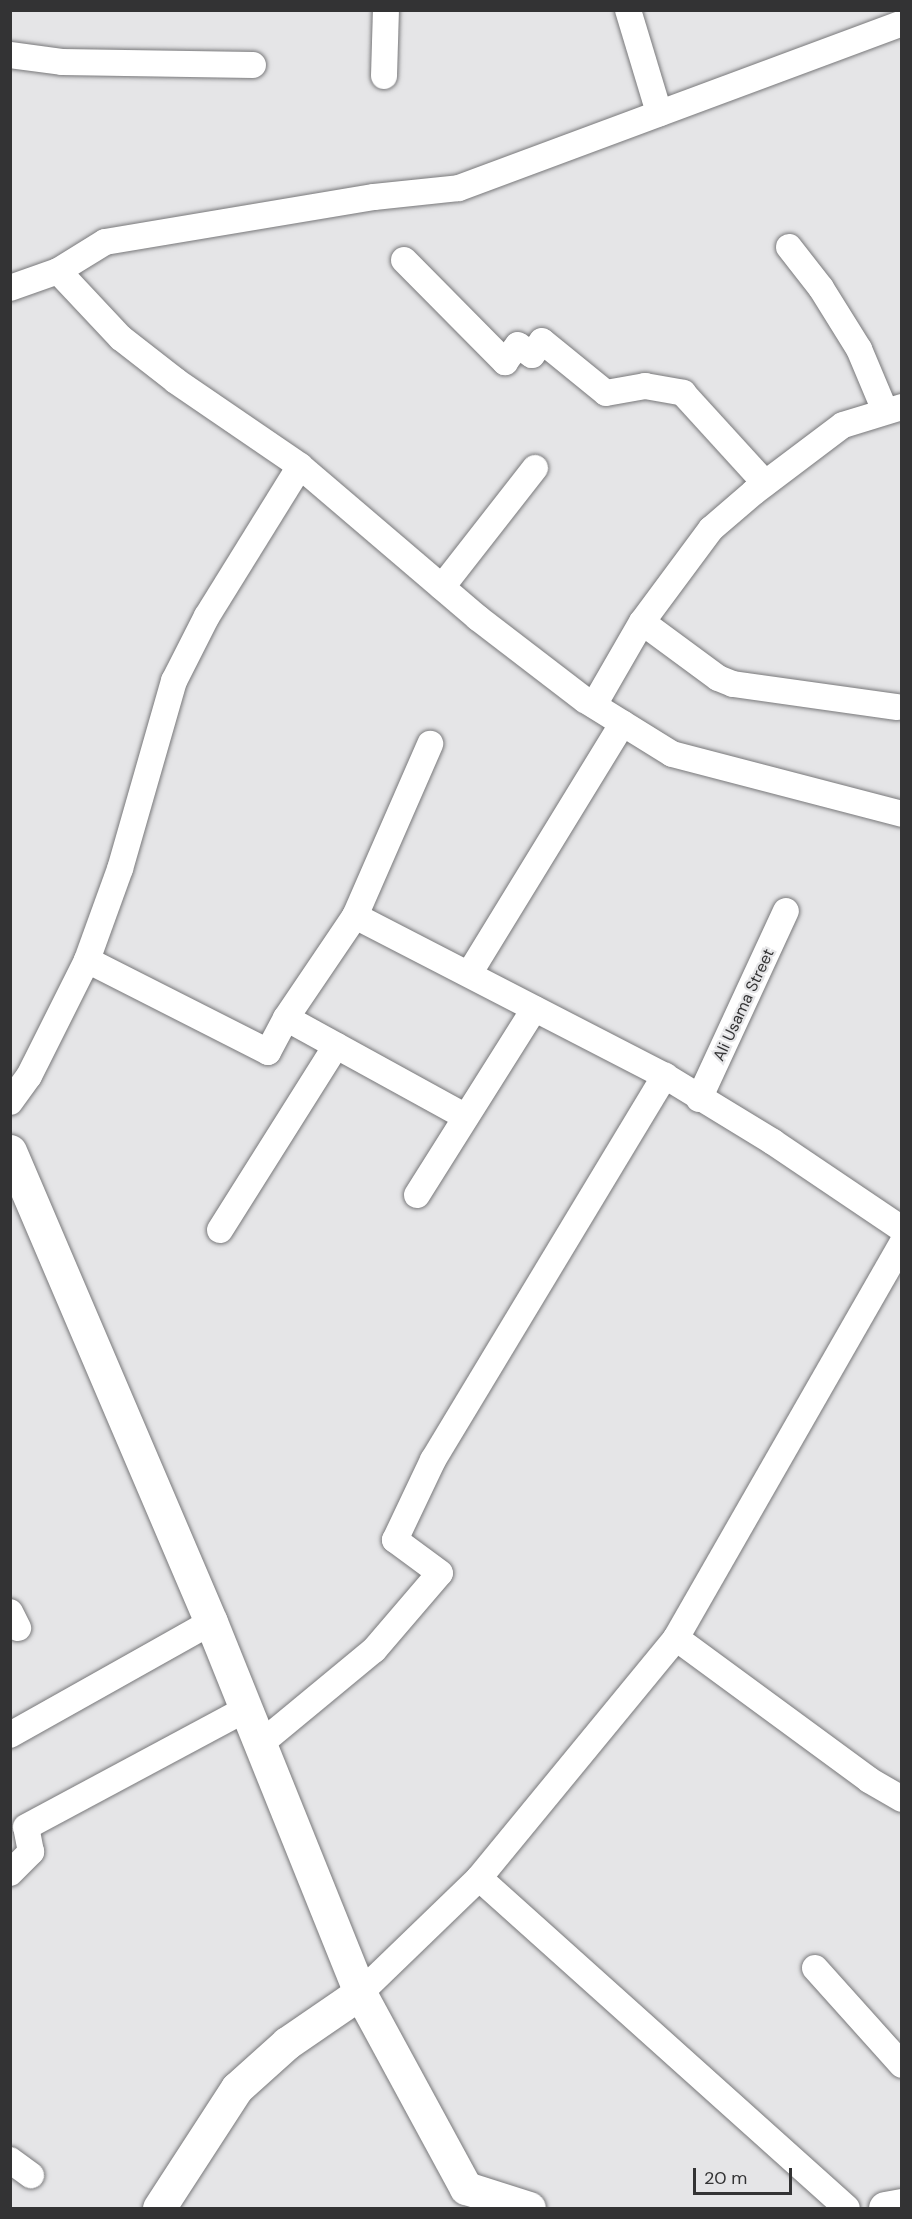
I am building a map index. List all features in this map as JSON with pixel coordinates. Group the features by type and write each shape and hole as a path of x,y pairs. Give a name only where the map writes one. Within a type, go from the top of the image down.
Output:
{"street":[{"path":"384,76 386,10"},
{"path":"628,10 659,113"},
{"path":"10,288 58,271 105,242 374,197 459,188 902,23"},
{"path":"10,55 62,62 253,65"},
{"path":"594,705 642,622 711,529 765,483 843,425 893,409 821,288 789,247"},
{"path":"404,260 505,362 518,345 532,355 542,341 606,393 645,386 683,393 765,483"},
{"path":"58,271 121,338 176,381 300,466 442,587 594,705 672,754 902,814"},
{"path":"10,1102 29,1076 87,960 120,869 174,681 207,616 300,466"},
{"path":"442,587 535,468"},
{"path":"642,622 718,678 733,684 897,707"},
{"path":"469,974 623,723"},
{"path":"87,960 268,1052 286,1018 355,915 430,744"},
{"name":"Ali Usama Street","path":"699,1099 786,911"},
{"path":"355,915 665,1076 773,1143 902,1230"},
{"path":"417,1195 534,1009"},
{"path":"286,1018 466,1116"},
{"path":"220,1230 336,1046"},
{"path":"259,1745 375,1650 440,1573 395,1540 433,1460 665,1076"},
{"path":"10,1151 211,1622 360,1993 469,2198 529,2208"},
{"path":"159,2208 237,2088 287,2043 360,1993 479,1878 676,1638 902,1243"},
{"path":"10,1735 211,1622"},
{"path":"676,1638 869,1780 902,1799"},
{"path":"10,1873 31,1852 26,1827 246,1709"},
{"path":"479,1878 847,2208"},
{"path":"815,1968 902,2065"}]}
